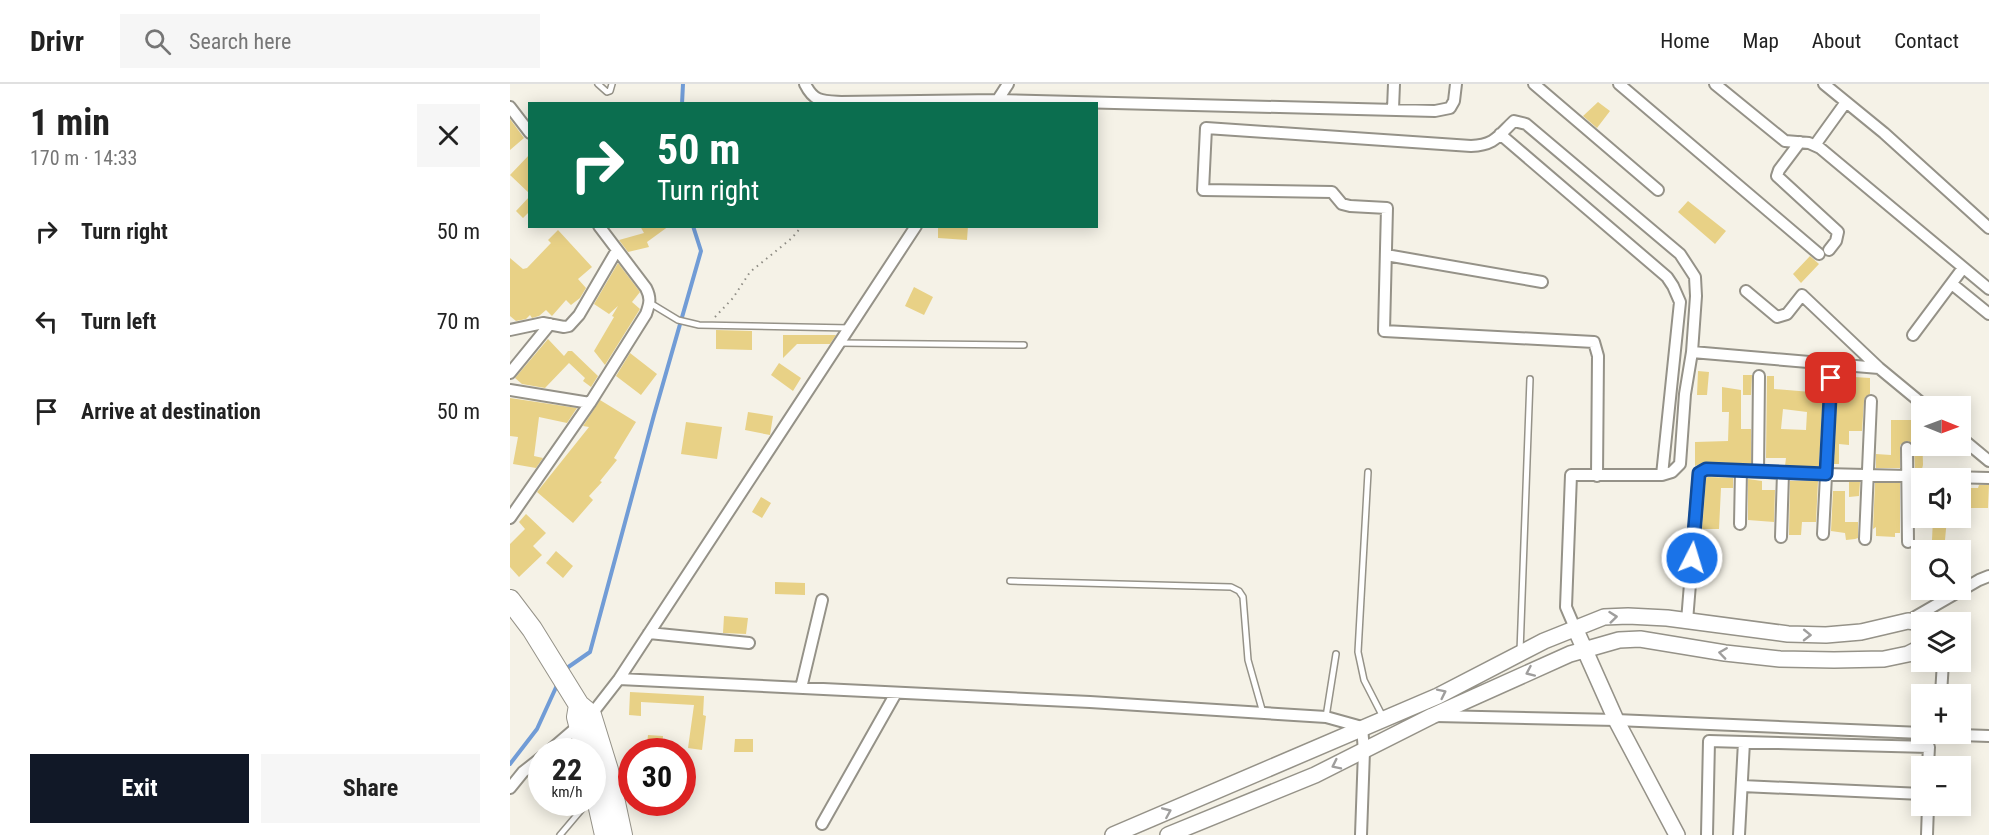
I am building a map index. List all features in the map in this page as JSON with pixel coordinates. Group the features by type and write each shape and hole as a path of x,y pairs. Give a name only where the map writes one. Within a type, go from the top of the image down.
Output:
{"highway":[{"path":"510,600 553,660 580,709 608,770 622,835"},
{"path":"580,709 584,738"},
{"path":"599,816 605,835"}],"street":[{"path":"805,84 811,95 826,101 997,102 1008,84"},
{"path":"1393,109 1394,84"},
{"path":"1098,104 1435,111 1450,108 1454,101 1456,84"},
{"path":"1534,84 1658,190"},
{"path":"1619,84 1824,252 1836,241 1838,232 1777,176 1800,142"},
{"path":"1715,84 1785,141 1815,145 1989,289"},
{"path":"1824,84 1884,133 1989,228"},
{"path":"1815,145 1846,102"},
{"path":"510,107 528,130"},
{"path":"1597,476 1598,356 1594,342 1383,332 1387,208 1342,204 1332,192 1203,190 1206,128 1485,146 1494,142 1514,121 1526,124 1680,254 1695,277 1696,296 1680,464 1678,469 1662,475 1597,476 1571,476 1566,607 1616,720 1677,835"},
{"path":"1500,134 1667,277 1674,286 1680,302 1662,475"},
{"path":"510,518 590,403 646,314 650,303 650,296 646,288 600,228"},
{"path":"558,738 580,709 619,679 915,228"},
{"path":"510,330 536,324 569,326 574,322 616,250"},
{"path":"1386,255 1542,282"},
{"path":"1913,335 1963,268"},
{"path":"1952,284 1989,314"},
{"path":"1746,291 1776,317 1787,314 1802,295 1913,396"},
{"path":"510,373 550,324"},
{"path":"1692,352 1880,368"},
{"path":"1758,471 1759,376"},
{"path":"1823,534 1831,378"},
{"path":"510,390 590,403"},
{"path":"1864,539 1871,401"},
{"path":"1971,446 1989,461"},
{"path":"1907,448 1908,542"},
{"path":"1687,621 1699,473 1706,469 1989,478"},
{"path":"1740,524 1741,470"},
{"path":"1781,537 1783,473"},
{"path":"1933,612 1979,580 1989,576"},
{"path":"801,688 822,600"},
{"path":"1113,835 1438,696 1520,653 1575,628 1604,618 1628,616 1788,634 1826,635 1911,626"},
{"path":"649,633 749,643"},
{"path":"1168,835 1315,775 1432,716 1570,654 1619,640 1640,639 1725,653 1780,659 1874,659 1911,652"},
{"path":"619,679 1263,712 1326,717 1362,727"},
{"path":"822,824 896,693"},
{"path":"1414,706 1432,716 1616,720 1911,733"},
{"path":"1361,835 1364,751 1362,727"},
{"path":"1971,735 1989,736"},
{"path":"1707,835 1709,741 1929,747 1929,756"},
{"path":"1739,835 1743,742"},
{"path":"510,788 528,768"},
{"path":"1742,786 1911,794"},
{"path":"1927,835 1928,816"}],"lane":[{"path":"598,84 607,92 610,91 612,84"},
{"path":"650,303 678,320 699,325 850,328"},
{"path":"840,343 1024,345"},
{"path":"1520,653 1530,379"},
{"path":"1368,472 1358,652 1364,680 1384,718"},
{"path":"1010,581 1231,587 1239,591 1245,606 1249,667 1263,712"},
{"path":"1326,717 1336,654"},
{"path":"560,835 574,816"}],"path":[{"path":"707,326 733,298 750,272 792,238 800,228"}],"building":[{"path":"1598,102 1610,111 1597,128 1583,116"},
{"path":"510,119 524,138 510,150"},
{"path":"528,156 528,192 510,175"},
{"path":"528,198 528,213 523,218 516,211"},
{"path":"1688,201 1726,231 1715,244 1678,212"},
{"path":"641,228 666,228 647,242 649,247 628,252 619,240 644,233"},
{"path":"938,228 968,228 967,240 938,238"},
{"path":"558,230 592,267 578,279 586,288 580,298 571,305 566,300 552,316 546,310 539,316 532,318 530,315 526,319 516,321 510,316 510,258 523,269 527,268 551,243 548,240"},
{"path":"1810,256 1819,264 1801,283 1793,274"},
{"path":"618,263 640,292 632,302 640,309 605,365 594,351 618,306 609,314 594,304"},
{"path":"914,287 933,297 924,315 905,306"},
{"path":"716,330 752,331 752,350 716,349"},
{"path":"783,335 836,335 830,344 797,344 783,358"},
{"path":"548,339 564,356 568,351 572,351 598,376 591,387 583,381 585,378 569,363 545,388 522,384 515,378"},
{"path":"630,353 657,374 641,395 616,376"},
{"path":"779,363 801,378 793,391 771,375"},
{"path":"1698,371 1709,372 1707,395 1697,395"},
{"path":"1743,375 1752,375 1751,395 1743,395"},
{"path":"1767,376 1774,376 1774,389 1811,392 1811,378 1824,378 1819,466 1785,466 1786,458 1766,458","holes":["1783,409 1807,412 1806,430 1781,429"]},
{"path":"1838,376 1870,378 1870,394 1865,397 1864,401 1862,431 1849,431 1849,445 1839,444 1839,464 1834,464"},
{"path":"1722,387 1741,390 1741,429 1751,429 1751,464 1706,462 1695,466 1695,442 1728,441 1729,412 1722,412"},
{"path":"510,398 577,408 567,423 539,417 534,456 543,458 536,468 513,464 518,437 510,436"},
{"path":"600,400 636,422 614,458 617,460 589,496 593,500 573,523 537,492 589,427 583,426"},
{"path":"748,412 773,416 770,435 745,430"},
{"path":"1891,420 1911,420 1911,443 1908,441 1900,445 1900,468 1876,468 1876,454 1891,455"},
{"path":"686,422 722,427 717,459 681,454"},
{"path":"1914,456 1923,456 1922,468 1915,468"},
{"path":"1706,478 1733,478 1733,488 1721,488 1719,529 1702,529"},
{"path":"1748,479 1762,481 1762,490 1775,490 1774,522 1748,520"},
{"path":"1790,481 1818,481 1816,522 1802,522 1801,535 1789,535"},
{"path":"1849,482 1860,482 1859,496 1849,497"},
{"path":"1875,483 1900,483 1900,533 1895,533 1895,537 1876,536 1876,527 1873,529"},
{"path":"1979,485 1989,485 1988,508 1971,508 1971,488 1978,488"},
{"path":"1833,491 1845,491 1845,522 1858,522 1858,538 1846,540 1845,533 1831,531"},
{"path":"761,497 771,503 762,518 752,512"},
{"path":"526,514 546,533 533,546 542,555 519,577 510,567 510,544 525,529 519,522"},
{"path":"1933,528 1946,528 1945,540 1932,540"},
{"path":"556,551 573,566 563,578 546,563"},
{"path":"775,582 805,583 805,595 775,594"},
{"path":"724,616 748,618 746,634 723,633"},
{"path":"630,692 704,696 703,715 706,716 702,750 696,749 696,738 689,738 694,705 641,702 641,716 629,715"},
{"path":"648,735 663,736 663,738 648,738"},
{"path":"735,739 753,739 753,752 734,752"}],"waterway":[{"path":"682,102 683,84"},
{"path":"564,670 590,652 701,251 694,228"},
{"path":"510,764 537,729 558,683"}],"route":[{"path":"1692,558 1699,473 1706,469 1826,474 1831,378"}]}
